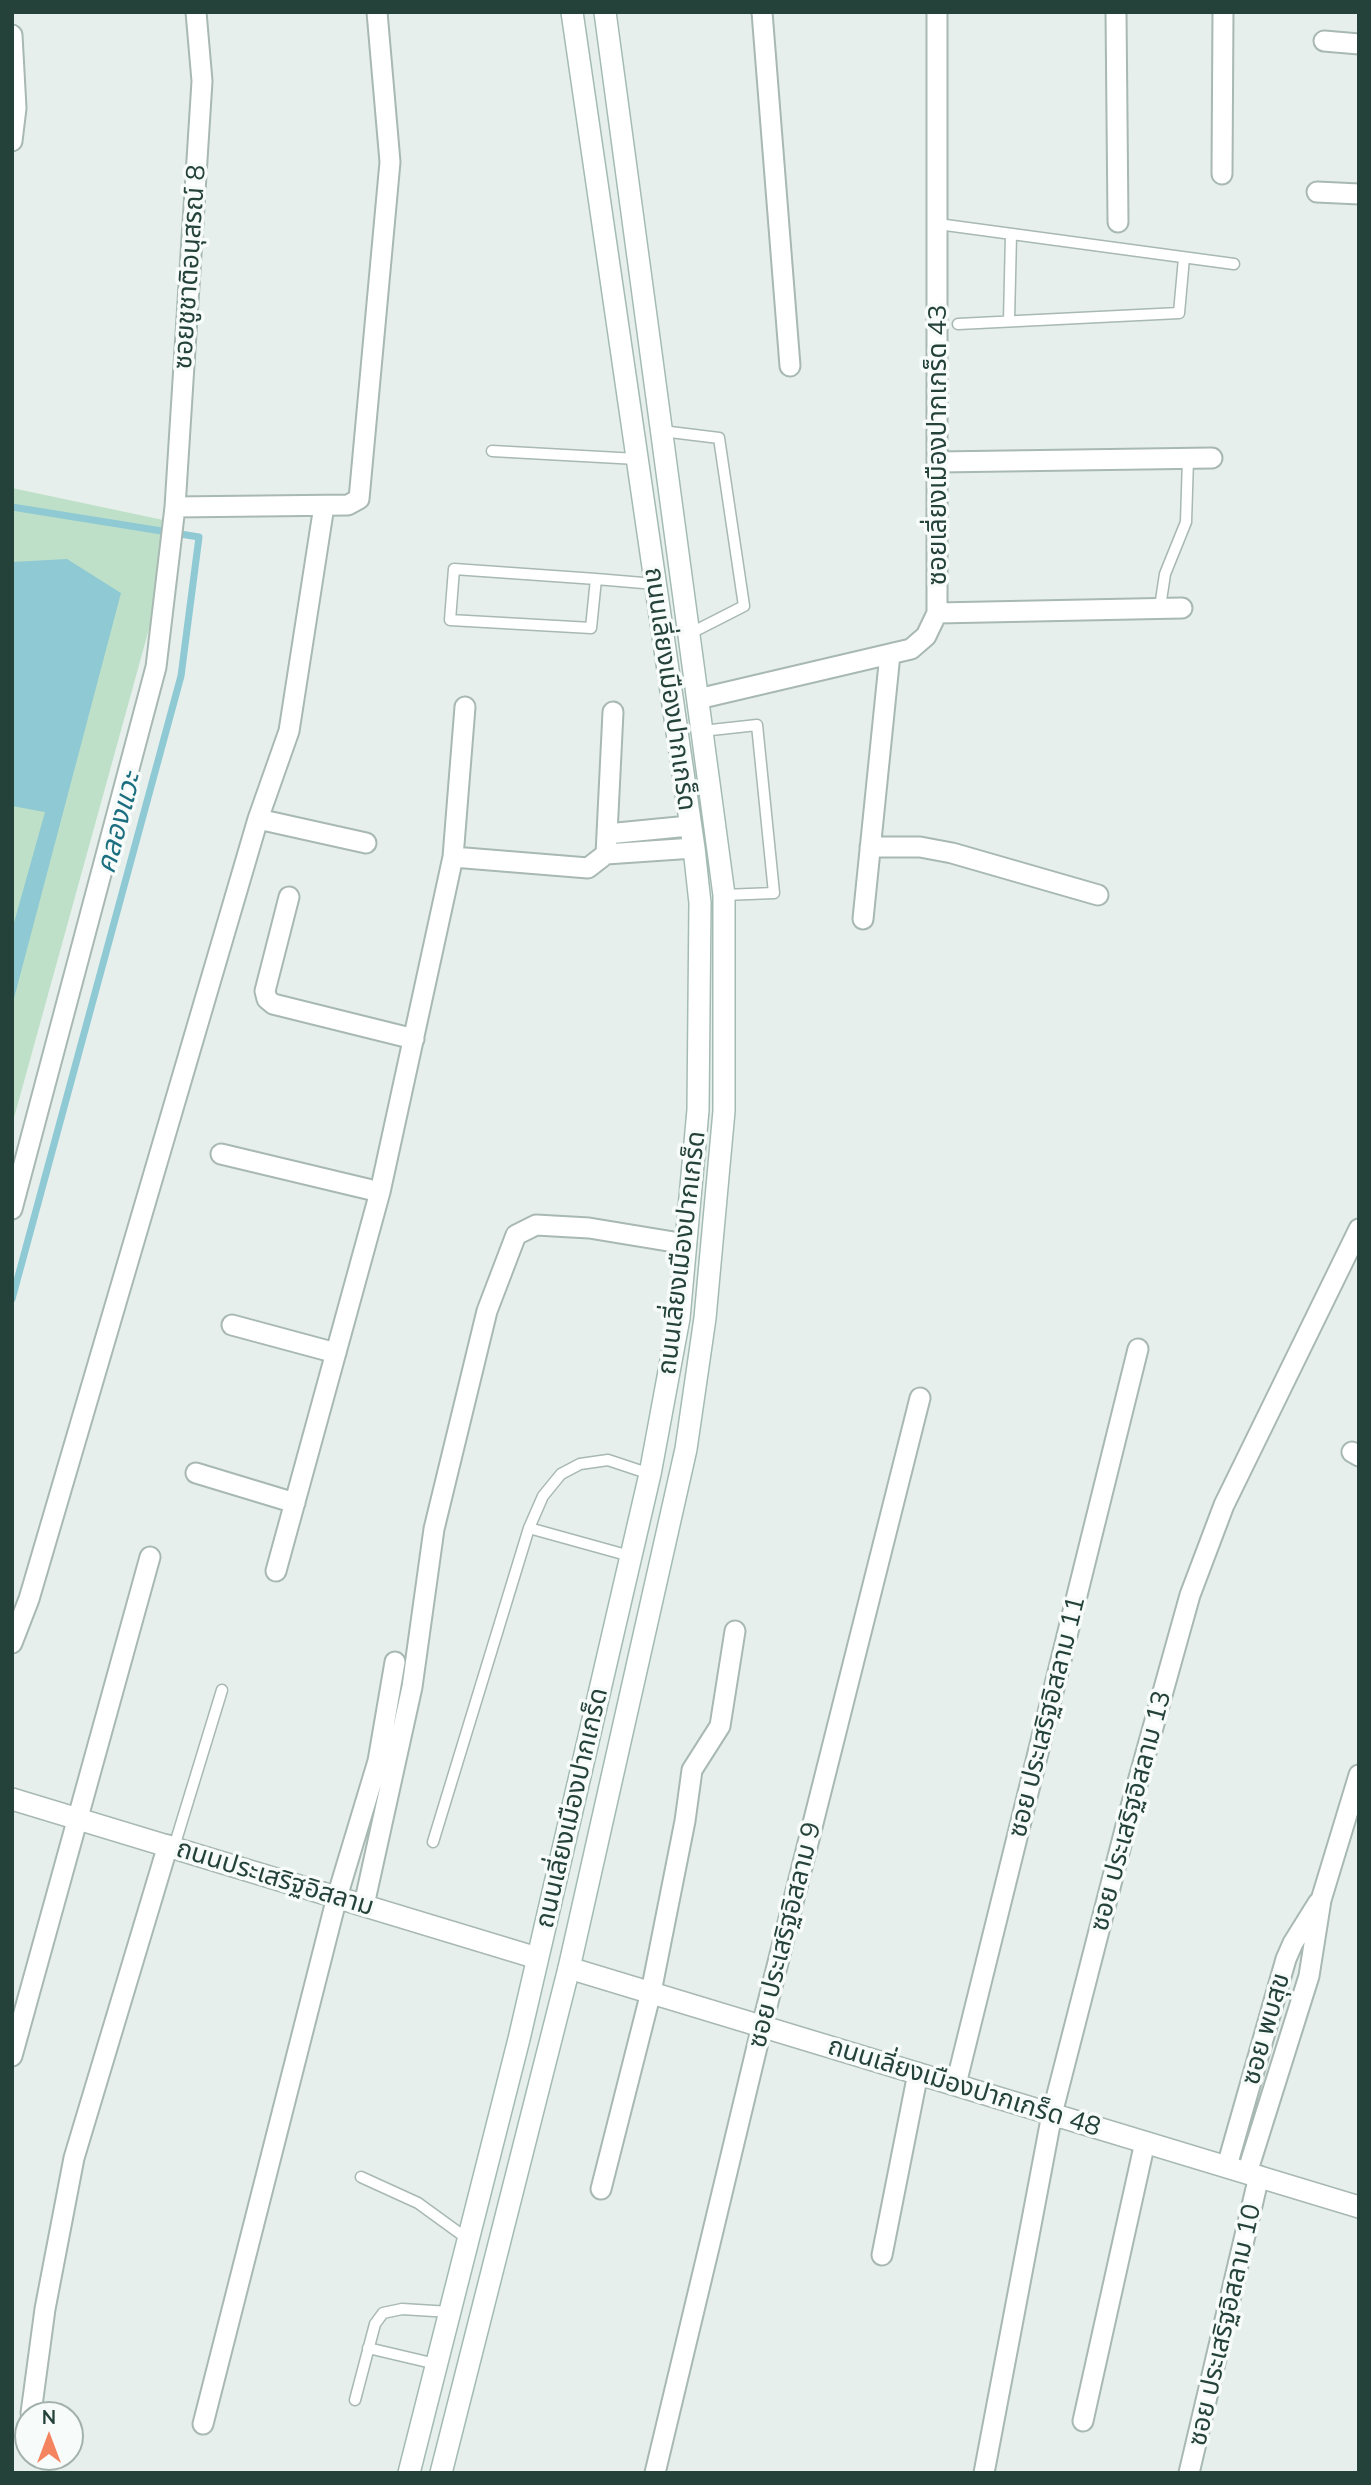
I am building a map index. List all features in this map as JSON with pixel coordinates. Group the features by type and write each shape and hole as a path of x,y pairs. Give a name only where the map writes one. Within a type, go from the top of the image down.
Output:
{"main road":[{"name":"ถนนเลี่ยงเมืองปากเกร็ด","path":"409,2473 537,1958 650,1474 679,1318 698,1110 700,903 694,848 572,12"},
{"name":"ถนนเลี่ยงเมืองปากเกร็ด","path":"441,2473 569,1968 688,1436 705,1318 724,1111 724,895 605,12"},
{"name":"ถนนประเสริฐอิสลาม","path":"12,1799 569,1968"},
{"name":"ถนนเลี่ยงเมืองปากเกร็ด 48","path":"569,1968 1359,2207"}],"street":[{"name":"ซอยชูชาติอนุสรณ์ 8","path":"12,1209 156,667 174,514 202,81 196,12"},
{"path":"174,514 348,506 359,499 390,162 377,12"},
{"path":"762,12 790,366"},
{"name":"ซอยเลี่ยงเมืองปากเกร็ด 43","path":"698,699 911,649 922,642 937,613 937,12"},
{"path":"1116,12 1118,222"},
{"path":"1222,174 1223,12"},
{"path":"12,35 16,108 12,141"},
{"path":"1324,41 1359,44"},
{"path":"1317,192 1359,194"},
{"path":"938,462 1212,458"},
{"path":"12,1643 29,1599 258,819 289,731 324,506"},
{"path":"937,613 1182,608"},
{"path":"863,919 890,654"},
{"path":"276,1570 380,1192 414,1039 453,857 465,707"},
{"path":"606,854 613,712"},
{"path":"258,819 366,843"},
{"path":"607,834 689,826"},
{"path":"870,847 920,847 952,853 1098,895"},
{"path":"453,857 587,868 606,854 694,848"},
{"path":"289,897 265,991 267,999 273,1004 414,1039"},
{"path":"221,1154 380,1192"},
{"path":"364,1905 412,1688 434,1529 487,1311 516,1235 536,1225 589,1228 686,1244"},
{"name":"ซอย ประเสริฐอิสลาม 13","path":"984,2473 1052,2114 1130,1810 1190,1595 1224,1505 1359,1229"},
{"path":"232,1325 336,1353"},
{"name":"ซอย ประเสริฐอิสลาม 11","path":"956,2084 1138,1349"},
{"name":"ซอย ประเสริฐอิสลาม 9","path":"655,2473 762,2026 920,1398"},
{"path":"196,1473 295,1503"},
{"path":"12,2056 75,1818 150,1557"},
{"path":"601,2189 651,1992 685,1821 692,1770 720,1727 735,1631"},
{"path":"203,2424 337,1897 378,1761 395,1662"},
{"name":"ซอย พบสุข","path":"1245,2172 1309,1976 1321,1900 1359,1775"},
{"path":"32,2401 45,2309 74,2158 171,1846"},
{"name":"ซอย พบสุข","path":"1245,2172 1286,1959 1293,1943 1321,1900"},
{"path":"882,2255 918,2073"},
{"path":"1083,2421 1145,2142"},
{"name":"ซอย ประเสริฐอิสลาม 10","path":"1189,2473 1245,2172"}],"lane":[{"path":"938,224 1234,264"},
{"path":"1009,321 1011,234"},
{"path":"958,324 1179,313 1184,258"},
{"path":"662,431 719,438 744,606 689,634"},
{"path":"492,451 637,459"},
{"path":"1160,607 1165,575 1186,522 1188,459"},
{"path":"596,579 591,628 450,620 454,569 596,579 654,584"},
{"path":"702,731 757,725 774,893 724,895"},
{"path":"433,1842 529,1528 542,1496 561,1474 580,1464 608,1460 650,1474"},
{"path":"529,1528 630,1556"},
{"path":"171,1846 222,1690"},
{"path":"361,2178 418,2203 468,2240"},
{"path":"355,2400 375,2324 383,2313 401,2309 450,2312"},
{"path":"368,2348 436,2364"}],"green space":[{"path":"12,488 168,521 152,618 12,1125"}],"water":[{"path":"67,559 121,593 12,1006 12,930 45,812 12,806 12,562"}],"waterway":[{"name":"คลองแวะ","path":"12,507 199,537 181,676 12,1299"}]}
